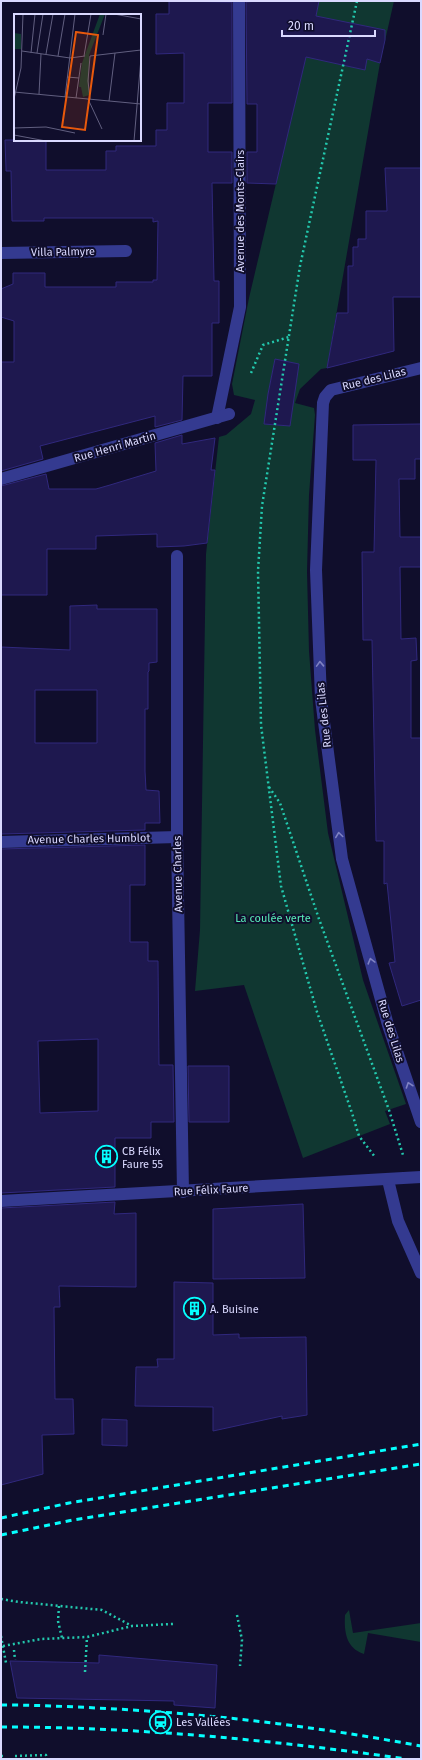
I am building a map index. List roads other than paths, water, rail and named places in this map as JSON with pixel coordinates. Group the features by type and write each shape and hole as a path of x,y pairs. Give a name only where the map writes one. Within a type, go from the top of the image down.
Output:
{"street":[{"name":"Avenue des Monts-Clairs","path":"217,418 240,306 239,1"},
{"name":"Villa Palmyre","path":"1,253 126,251"},
{"name":"Rue des Lilas","path":"421,368 331,390 325,396 323,403 316,570 321,699 342,859 388,1025 421,1122"},
{"name":"Rue Henri Martin","path":"1,479 229,414"},
{"name":"Avenue Charles","path":"177,556 177,837 183,1192"},
{"name":"Avenue Charles Humblot","path":"1,842 177,837"},
{"name":"Rue Félix Faure","path":"1,1201 183,1192 421,1177"},
{"path":"388,1180 398,1221 421,1273"}],"railway":[{"path":"1,1518 69,1503 421,1444"},
{"path":"1,1535 73,1520 421,1464"},
{"path":"1,1705 116,1709 231,1718 345,1733 421,1746"},
{"path":"1,1727 103,1729 204,1736 306,1746 406,1759"}],"place":[{"name":"CB Félix Faure 55","path":"106,1157"},
{"name":"A. Buisine","path":"194,1309"},
{"name":"Les Vallées","path":"161,1722"}],"park label":[{"name":"La coulée verte","path":"273,918"}]}
